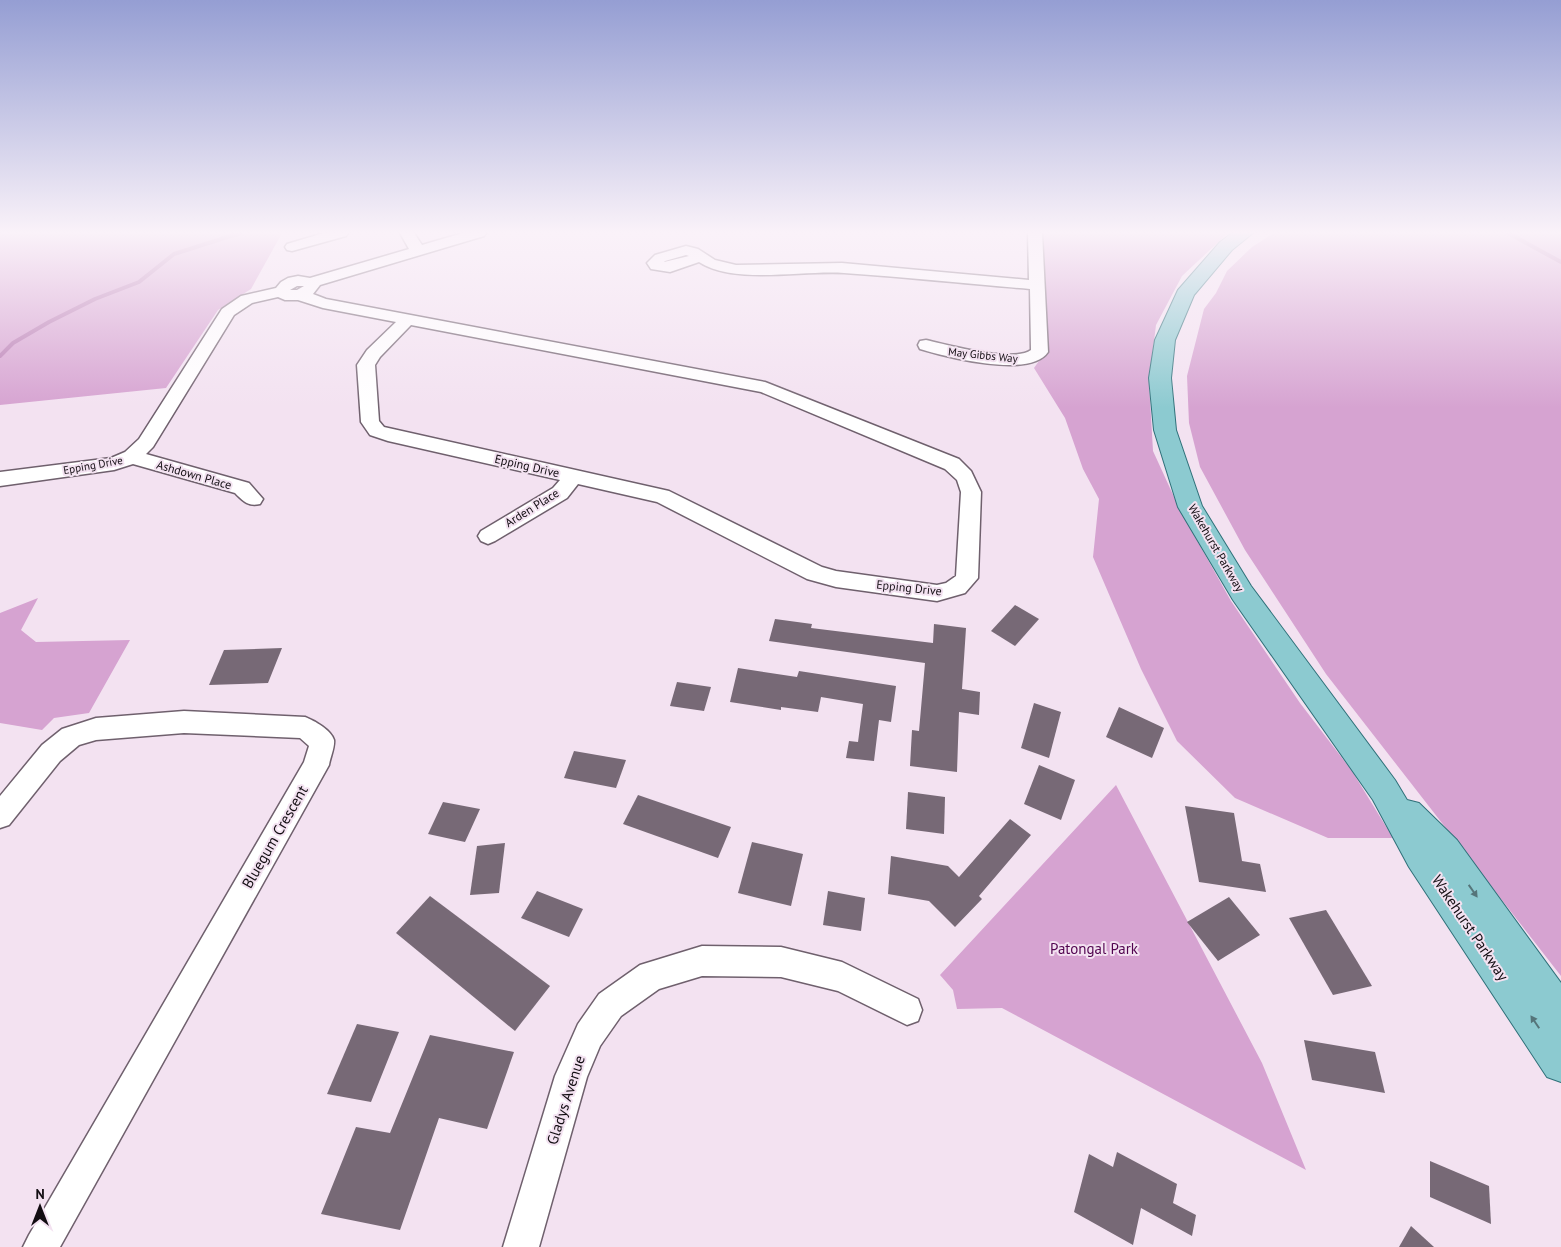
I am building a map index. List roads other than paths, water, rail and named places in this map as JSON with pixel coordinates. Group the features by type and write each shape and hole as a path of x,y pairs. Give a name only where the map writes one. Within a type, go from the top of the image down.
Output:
{"main road":[{"name":"Wakehurst Parkway","path":"1187,291 1165,340 1160,378 1165,430 1190,507 1242,593 1384,790 1421,856 1561,1063"},
{"name":"Wakehurst Parkway","path":"1384,790 1445,851 1561,1014"}],"street":[{"name":"Epping Drive","path":"0,479 114,464 132,457 146,443 228,312 247,299 290,291"},
{"name":"Epping Drive","path":"299,291 323,303 408,319 765,387 952,464 962,472 969,482 971,492 966,578 960,587 949,592 936,593 836,579 815,573 662,496 377,431 370,422 366,365 373,354 408,319"},
{"name":"May Gibbs Way","path":"926,345 945,351 1018,360 1032,358 1040,352 1036,291"},
{"name":"Ashdown Place","path":"132,457 242,488 253,499"},
{"name":"Arden Place","path":"488,536 560,493 573,477"},
{"name":"Bluegum Crescent","path":"0,816 51,753 71,737 96,729 184,722 305,728 322,742 316,765 41,1247"},
{"name":"Gladys Avenue","path":"521,1247 571,1076 589,1035 610,1006 651,976 702,961 781,962 842,977 907,1010"}],"waterway":[{"path":"0,356 13,343 49,322 115,291"}],"park label":[{"name":"Patongal Park","path":"1094,949"}]}
